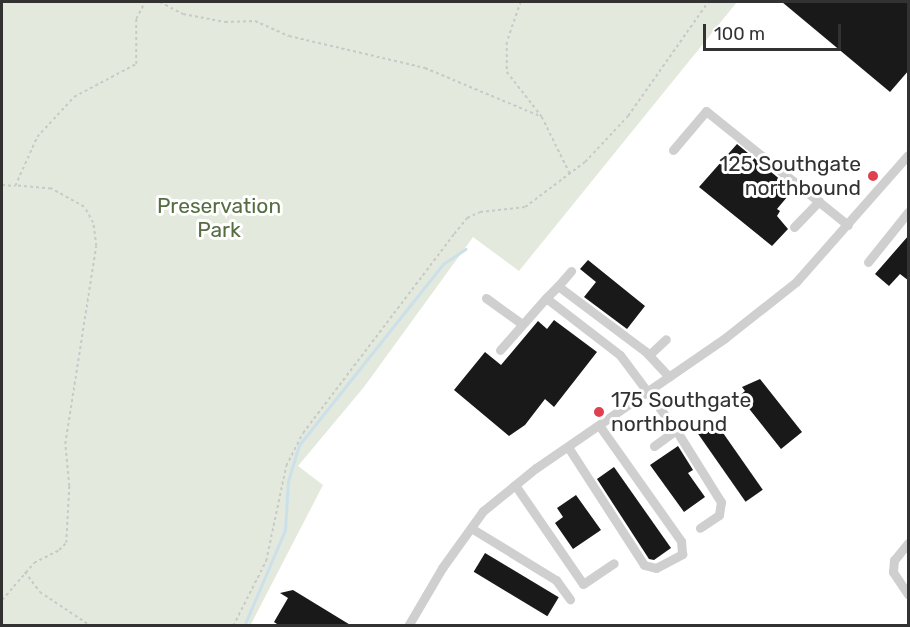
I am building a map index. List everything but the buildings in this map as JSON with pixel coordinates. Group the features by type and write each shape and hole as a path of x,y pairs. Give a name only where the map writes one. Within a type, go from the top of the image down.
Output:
{"street":[{"path":"674,150 706,111 848,225"},
{"path":"408,626 483,511 515,485 649,392 796,282 909,155"},
{"path":"794,227 819,201"},
{"path":"868,262 909,212"},
{"path":"500,350 572,271"},
{"path":"558,286 649,356 669,377"},
{"path":"486,298 522,324"},
{"path":"546,298 620,355 676,430 721,502 719,515 700,528"},
{"path":"649,356 666,339"},
{"path":"568,447 645,565 656,568 682,554 681,542 599,425"},
{"path":"654,446 676,430"},
{"path":"515,485 583,584 614,563"},
{"path":"471,528 556,580 570,598"},
{"path":"909,543 894,560 893,572 909,594"}],"path":[{"path":"15,186 37,137 55,115 74,97 135,64 136,19 145,2"},
{"path":"160,2 183,14 225,22 255,21 289,36 425,68 542,117"},
{"path":"521,2 507,42 507,72 542,117 570,175"},
{"path":"233,626 266,561 286,466 310,423 467,218 480,212 525,207 570,175 628,116 708,2"},
{"path":"2,186 51,189 79,203 93,223 96,246 65,444 68,534 59,550 25,571 2,600"},
{"path":"25,571 40,592 91,626"}],"green space":[{"name":"Preservation Park","path":"2,2 737,2 519,271 473,237 364,387 298,466 323,485 250,626 2,625"}],"waterway":[{"path":"244,626 285,530 288,481 299,445 443,264 465,249"}],"place":[{"name":"125 Southgate northbound","path":"873,176"},
{"name":"175 Southgate northbound","path":"599,412"}]}
